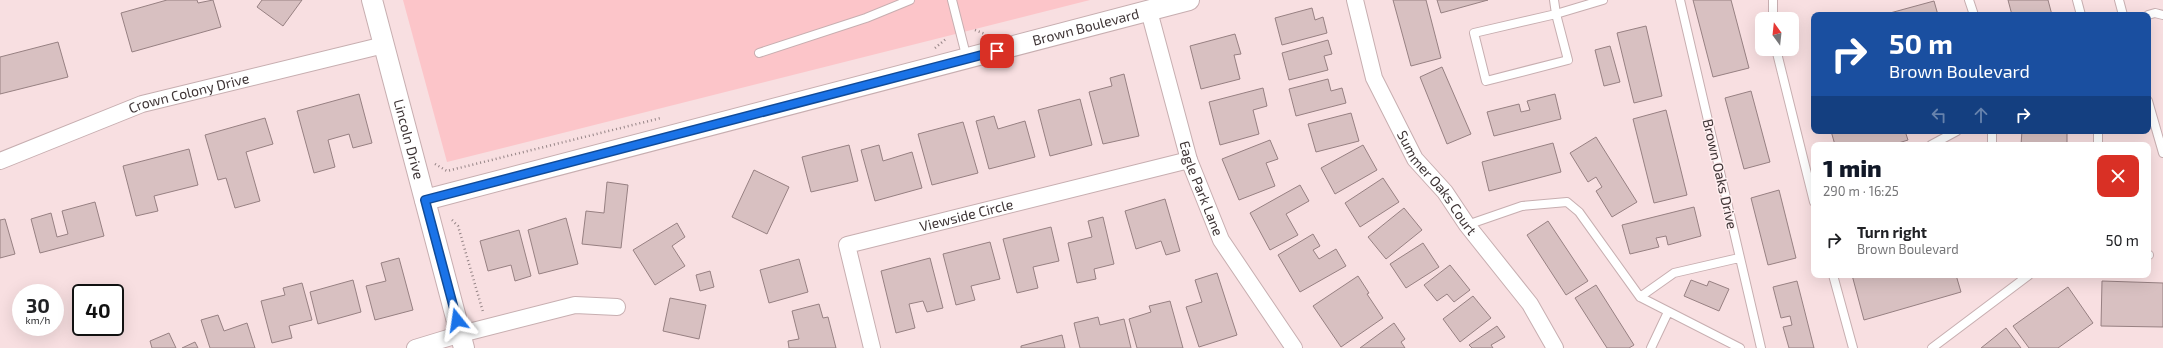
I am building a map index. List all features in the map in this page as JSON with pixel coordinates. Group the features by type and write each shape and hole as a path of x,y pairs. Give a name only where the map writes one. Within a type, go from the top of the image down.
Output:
{"street":[{"name":"Lincoln Drive","path":"372,0 463,341"},
{"name":"Summer Oaks Court","path":"1355,0 1374,78 1415,159 1445,192 1467,225 1530,304 1555,348"},
{"name":"Brown Boulevard","path":"425,200 967,59 1183,1"},
{"name":"Eagle Park Lane","path":"1149,11 1189,160 1221,240 1291,347"},
{"name":"Crown Colony Drive","path":"0,161 142,104 384,45"},
{"name":"Viewside Circle","path":"872,348 847,245 1189,160"},
{"path":"415,348 463,341 575,305 617,308"}],"lane":[{"path":"759,53 866,18 910,0"},
{"path":"952,0 967,59"},
{"path":"1554,0 1556,14 1568,60 1486,81 1474,33 1556,14 1603,0"},
{"name":"Brown Oaks Drive","path":"1680,0 1761,348"},
{"path":"1773,0 1773,12"},
{"path":"1969,0 1973,12"},
{"path":"2077,0 2080,12"},
{"path":"2119,0 2122,12"},
{"path":"2151,14 2155,13 2163,15"},
{"path":"1778,56 1811,189"},
{"path":"2151,111 2163,153"},
{"path":"1937,142 1951,134"},
{"path":"1467,225 1522,206 1567,202 1579,212 1640,297 1740,348"},
{"path":"1640,297 1674,273 1739,258"},
{"path":"1834,278 1853,348"},
{"path":"1932,348 2025,278"},
{"path":"1651,348 1668,312"}],"path":[{"path":"934,49 946,39"},
{"path":"436,166 446,171 669,116"},
{"path":"452,220 458,226 484,315"}],"shaded area":[{"path":"403,0 1090,0 447,162"}],"building":[{"path":"167,0 197,0 198,3 213,0 221,27 132,52 121,13"},
{"path":"262,0 302,0 283,26 257,7"},
{"path":"1393,0 1426,0 1441,58 1411,66"},
{"path":"1437,0 1488,0 1441,13"},
{"path":"1693,0 1731,0 1749,68 1713,77"},
{"path":"2008,0 2048,0 2051,12 2011,12"},
{"path":"1934,1 1937,12 1894,12"},
{"path":"1312,8 1315,20 1323,17 1327,33 1282,45 1275,18"},
{"path":"1646,26 1662,96 1634,103 1617,33"},
{"path":"1235,34 1241,54 1234,55 1240,79 1201,89 1190,46"},
{"path":"1328,40 1332,54 1324,56 1328,70 1289,80 1282,53"},
{"path":"58,42 68,77 0,94 0,57"},
{"path":"1610,46 1620,82 1604,86 1595,50"},
{"path":"1442,67 1471,134 1447,144 1420,77"},
{"path":"1124,74 1139,136 1103,144 1089,92 1112,86 1110,78"},
{"path":"1328,79 1331,91 1342,88 1346,103 1296,116 1289,89"},
{"path":"1263,88 1267,106 1253,110 1259,134 1220,145 1209,102"},
{"path":"1751,91 1770,162 1744,169 1725,98"},
{"path":"359,94 372,143 353,148 349,134 328,140 335,167 314,173 297,111"},
{"path":"1555,94 1561,119 1494,136 1487,112 1519,104 1521,112 1530,110 1527,101"},
{"path":"1080,99 1092,145 1050,156 1038,110"},
{"path":"1666,110 1687,195 1654,203 1633,119"},
{"path":"1351,113 1359,141 1316,152 1308,124"},
{"path":"994,116 998,129 1025,121 1035,157 989,169 976,121"},
{"path":"265,118 273,144 246,152 260,201 235,208 226,178 218,180 205,135"},
{"path":"963,122 978,173 932,185 918,134"},
{"path":"1832,134 1906,134 1908,140 1902,142 1834,142"},
{"path":"2022,134 2067,134 2067,142 2021,142"},
{"path":"1596,137 1637,202 1612,217 1596,191 1602,187 1596,177 1588,182 1570,153"},
{"path":"1270,140 1278,159 1266,163 1275,186 1239,200 1222,159"},
{"path":"1553,143 1561,172 1489,191 1482,162"},
{"path":"849,145 858,181 811,192 802,157"},
{"path":"879,145 883,161 912,152 922,188 875,201 861,150"},
{"path":"1363,145 1377,170 1335,194 1321,168"},
{"path":"189,149 198,185 154,196 158,211 136,216 123,166"},
{"path":"754,170 789,187 767,234 732,217"},
{"path":"1383,178 1399,202 1360,227 1345,203"},
{"path":"607,182 628,185 621,248 582,244 586,211 604,213"},
{"path":"1300,185 1309,201 1286,214 1298,235 1270,250 1250,213"},
{"path":"1779,190 1796,258 1768,265 1751,198"},
{"path":"1165,199 1180,251 1166,255 1161,241 1136,249 1125,211"},
{"path":"95,202 104,236 40,253 31,219 51,213 57,237 68,234 62,211"},
{"path":"1694,207 1701,236 1668,245 1666,236 1656,238 1659,247 1630,254 1622,225"},
{"path":"1404,208 1422,230 1386,259 1368,237"},
{"path":"1103,217 1114,264 1094,269 1096,279 1077,283 1068,243 1092,237 1088,221"},
{"path":"566,218 578,264 539,274 528,230"},
{"path":"5,219 15,254 0,258 0,220"},
{"path":"1548,221 1588,281 1566,295 1527,235"},
{"path":"677,223 685,237 672,246 685,266 655,285 633,250"},
{"path":"1051,227 1059,261 1033,267 1038,288 1017,293 1003,239"},
{"path":"519,230 531,276 515,281 511,265 488,271 480,241"},
{"path":"1313,234 1320,246 1313,250 1319,259 1336,249 1346,266 1300,292 1278,255"},
{"path":"990,242 1000,279 971,286 975,300 956,305 943,254"},
{"path":"1423,243 1439,267 1406,288 1390,264"},
{"path":"399,258 413,310 375,320 366,286 386,281 381,263"},
{"path":"930,258 943,308 927,312 923,301 909,304 915,328 896,333 881,271"},
{"path":"799,259 808,292 769,303 760,270"},
{"path":"1450,265 1470,290 1454,302 1447,294 1437,301 1424,285"},
{"path":"710,271 714,287 700,291 696,275"},
{"path":"1217,273 1237,335 1199,347 1186,307 1202,302 1195,280"},
{"path":"1358,276 1369,293 1367,294 1383,318 1341,347 1313,306"},
{"path":"1853,278 1957,278 1961,292 1864,320"},
{"path":"353,280 361,312 318,324 310,292"},
{"path":"1691,280 1707,286 1709,281 1729,289 1719,311 1684,296"},
{"path":"1797,281 1814,348 1789,348 1783,327 1792,325 1790,316 1781,318 1773,287"},
{"path":"2102,281 2163,283 2163,327 2101,326"},
{"path":"302,283 312,320 289,326 292,338 272,343 261,301 285,295 283,288"},
{"path":"1596,285 1634,345 1629,348 1607,348 1575,298"},
{"path":"2068,287 2093,323 2058,348 2029,348 2013,326"},
{"path":"1473,296 1491,318 1460,342 1443,319"},
{"path":"670,298 706,305 699,339 663,331"},
{"path":"1170,301 1183,348 1137,348 1129,319 1151,312 1149,306"},
{"path":"819,304 823,318 828,317 836,348 789,348 788,341 799,339 792,311"},
{"path":"218,315 224,331 247,323 255,348 210,348 201,320"},
{"path":"1098,317 1100,325 1124,319 1131,348 1080,348 1074,323"},
{"path":"1394,323 1405,339 1401,342 1405,348 1360,348"},
{"path":"1497,326 1505,337 1491,345 1493,348 1472,348 1469,345"},
{"path":"2006,328 2021,348 1981,348"},
{"path":"169,333 176,348 152,348 150,341"},
{"path":"1062,335 1065,348 1021,348 1021,346"},
{"path":"195,342 198,348 182,348"}],"route":[{"path":"457,320 425,200 997,51"}]}
